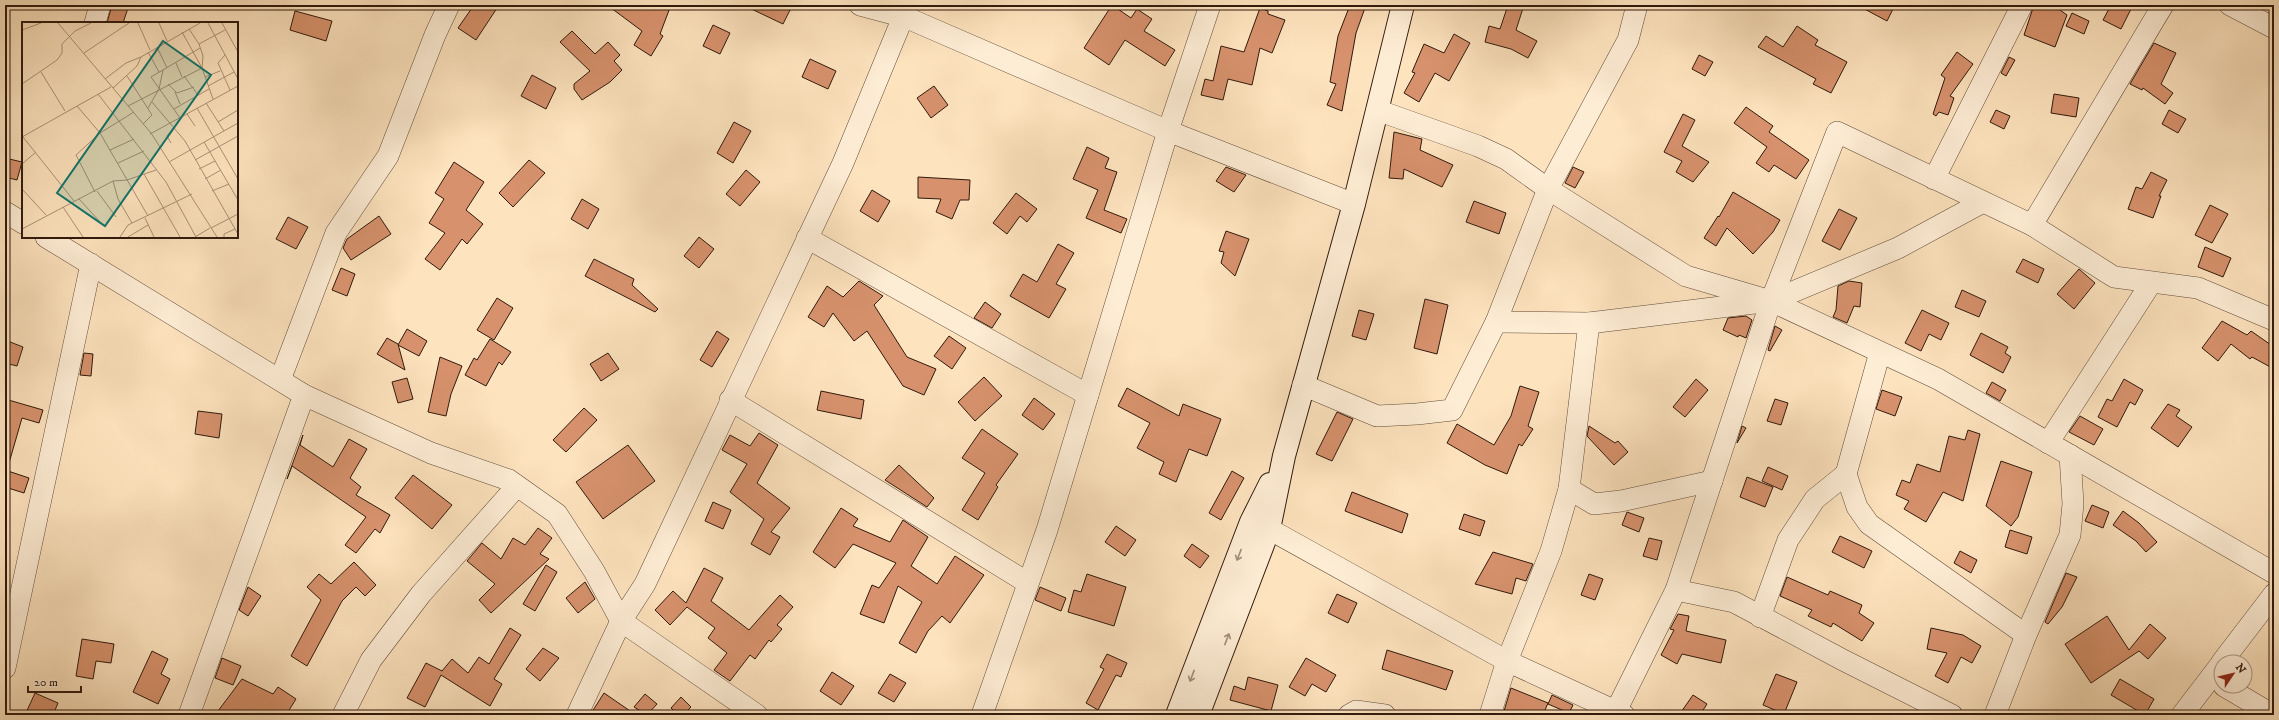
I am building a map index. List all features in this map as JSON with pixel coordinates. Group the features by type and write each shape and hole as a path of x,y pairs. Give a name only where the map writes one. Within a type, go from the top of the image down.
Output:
{"main road":[{"path":"1198,715 1284,456 1354,204 1404,5"},
{"path":"1177,715 1260,526"}],"street":[{"path":"95,22 100,5"},
{"path":"280,380 336,233 388,156 435,35 449,5"},
{"path":"860,5 906,11 1168,131 1354,204"},
{"path":"982,715 1028,583 1088,395 1168,131 1210,5"},
{"path":"1304,385 1378,416 1418,414 1452,410 1496,322 1548,189 1628,40 1637,5"},
{"path":"1934,179 2022,5"},
{"path":"2032,225 2163,5"},
{"path":"2230,5 2274,28"},
{"path":"577,715 621,621 645,584 730,400 843,163 906,11"},
{"path":"1377,110 1478,146 1506,159 1548,189 1686,276 1771,301 1938,379 2274,573"},
{"path":"1260,526 1507,660 1620,713 1676,590 1771,301 1838,132 2032,225 2114,277 2151,284 2198,288 2274,320"},
{"path":"1496,322 1590,323 1771,301 1898,248 1983,202"},
{"path":"5,212 22,222"},
{"path":"48,238 304,395 431,453 509,480 518,486 557,514 594,570 621,621 757,715"},
{"path":"807,238 1088,395"},
{"path":"5,668 90,264"},
{"path":"2048,443 2151,284"},
{"path":"1490,715 1507,660 1551,551 1569,489 1590,323"},
{"path":"1880,352 1846,474 1857,507 1869,524 2026,635"},
{"path":"189,715 304,395"},
{"path":"730,400 1028,583"},
{"path":"1995,715 2026,635 2070,535 2073,504 2070,455"},
{"path":"1760,617 1788,540 1815,499 1846,474"},
{"path":"1569,489 1594,504 1621,501 1712,481"},
{"path":"343,715 371,660 416,600 518,486"},
{"path":"1676,590 1734,602 1760,617 1952,715"},
{"path":"2234,654 2274,594"},
{"path":"2182,715 2213,682"},
{"path":"2245,694 2273,715"},
{"path":"1349,715 1356,711 1386,715"}],"building":[{"path":"112,5 129,5 123,22 107,22"},
{"path":"474,5 499,5 476,40 458,28"},
{"path":"607,5 671,5 660,34 663,36 651,56 634,45 642,31"},
{"path":"743,5 778,5 790,10 783,24"},
{"path":"1112,5 1131,18 1137,9 1152,19 1144,31 1175,50 1165,66 1125,40 1109,65 1084,48"},
{"path":"1350,5 1366,5 1356,33 1342,111 1327,105 1336,84 1330,82 1338,36"},
{"path":"1508,5 1524,5 1516,30 1537,41 1528,58 1511,49 1485,42 1489,26 1500,29"},
{"path":"1857,5 1895,5 1887,21"},
{"path":"2034,5 2053,5 2067,15 2055,47 2024,35"},
{"path":"2111,5 2133,5 2121,29 2103,20"},
{"path":"1260,8 1268,11 1268,14 1285,20 1272,53 1260,48 1252,85 1228,79 1223,100 1201,95 1205,79 1213,81 1221,46 1244,52"},
{"path":"295,11 332,21 326,41 290,30"},
{"path":"2072,13 2089,21 2084,34 2066,26"},
{"path":"713,25 730,33 720,54 703,46"},
{"path":"1797,26 1818,40 1815,45 1847,62 1831,93 1813,84 1816,79 1758,47 1766,36 1783,47"},
{"path":"572,31 595,54 608,42 620,55 614,61 622,70 610,82 582,100 574,89 574,84 590,71 560,42"},
{"path":"1454,34 1470,43 1449,81 1435,73 1419,102 1404,93 1415,73 1412,72 1424,44 1444,53"},
{"path":"2154,43 2176,53 2161,84 2173,93 2165,104 2143,88 2142,90 2130,84"},
{"path":"1957,52 1973,64 1950,96 1954,98 1948,115 1939,112 1936,116 1933,114 1945,78 1941,75"},
{"path":"1699,55 1713,62 1705,76 1692,69"},
{"path":"2009,57 2015,60 2006,76 2001,73"},
{"path":"810,59 836,71 828,89 802,77"},
{"path":"532,75 556,88 546,109 521,96"},
{"path":"934,86 948,105 931,118 917,98"},
{"path":"2054,94 2079,98 2076,117 2051,113"},
{"path":"1746,107 1773,126 1769,132 1809,160 1796,179 1774,165 1769,172 1756,163 1767,147 1734,123"},
{"path":"1996,110 2010,116 2004,129 1990,122"},
{"path":"2169,110 2186,119 2178,133 2162,124"},
{"path":"1683,114 1695,120 1682,146 1709,162 1693,182 1676,172 1682,161 1664,152"},
{"path":"734,122 751,131 733,163 717,153"},
{"path":"1394,132 1422,139 1420,150 1453,165 1442,187 1404,169 1403,179 1389,178"},
{"path":"1087,147 1109,158 1105,168 1117,172 1104,210 1127,219 1121,233 1086,218 1098,190 1073,179"},
{"path":"5,158 22,162 17,180 5,177"},
{"path":"529,160 545,173 513,207 499,193"},
{"path":"454,162 484,182 466,210 483,224 467,244 462,239 440,270 425,259 445,233 429,223 444,199 435,193"},
{"path":"1226,167 1246,175 1234,192 1216,181"},
{"path":"1573,167 1584,172 1575,188 1565,183"},
{"path":"746,170 760,182 740,206 726,194"},
{"path":"2151,172 2167,180 2159,196 2161,196 2153,218 2128,209 2136,187 2142,189"},
{"path":"918,177 970,180 969,200 960,200 952,219 936,212 941,199 918,198"},
{"path":"872,190 890,201 878,222 860,211"},
{"path":"1733,192 1780,220 1773,232 1753,254 1727,228 1716,246 1704,238 1718,216 1719,217"},
{"path":"1016,193 1037,209 1027,222 1020,216 1007,234 993,223"},
{"path":"582,199 599,209 588,229 571,219"},
{"path":"1474,201 1506,213 1499,234 1466,222"},
{"path":"2210,205 2228,214 2212,243 2195,235"},
{"path":"1839,209 1857,218 1840,250 1822,241"},
{"path":"379,216 391,234 351,260 343,248 347,239"},
{"path":"288,217 308,227 296,249 276,239"},
{"path":"1226,231 1249,239 1235,276 1221,263 1224,252 1219,251"},
{"path":"699,237 714,249 699,268 684,256"},
{"path":"1058,244 1074,253 1056,284 1066,289 1049,318 1010,296 1023,274 1037,282"},
{"path":"2205,247 2231,258 2223,277 2198,267"},
{"path":"594,259 634,279 632,285 658,309 655,312 585,276"},
{"path":"2023,259 2044,269 2038,283 2016,272"},
{"path":"341,268 355,274 347,296 332,290"},
{"path":"2079,269 2095,283 2074,309 2057,294"},
{"path":"859,281 883,296 874,305 907,357 936,369 924,395 903,386 867,331 854,341 833,313 824,327 808,317 827,286 843,297"},
{"path":"1849,281 1862,283 1860,307 1854,306 1847,323 1833,317 1836,310 1838,286"},
{"path":"1962,290 1986,301 1979,317 1955,307"},
{"path":"497,298 513,308 494,340 477,330"},
{"path":"1425,299 1448,305 1437,354 1414,348"},
{"path":"985,302 1001,314 992,328 974,318"},
{"path":"1359,310 1374,314 1366,340 1352,336"},
{"path":"1922,310 1949,323 1941,340 1929,334 1921,351 1905,343"},
{"path":"1746,316 1752,320 1746,338 1739,335 1738,337 1723,330 1728,318"},
{"path":"2222,321 2247,335 2251,331 2274,347 2274,369 2252,357 2250,359 2231,344 2218,361 2202,348"},
{"path":"1775,326 1782,330 1770,351 1768,350"},
{"path":"407,329 427,341 419,356 398,345"},
{"path":"717,331 729,339 712,367 700,360"},
{"path":"1981,333 2008,347 2005,353 2011,357 2003,373 1970,355"},
{"path":"949,336 966,348 952,369 934,356"},
{"path":"387,338 398,344 405,370 377,354"},
{"path":"490,339 511,352 502,365 499,362 486,386 465,375 474,358 477,360"},
{"path":"5,340 23,347 17,366 5,363"},
{"path":"84,353 93,354 91,376 80,375"},
{"path":"608,353 619,369 601,381 590,364"},
{"path":"440,357 462,366 451,394 446,416 428,412"},
{"path":"984,377 1002,396 975,421 958,402"},
{"path":"407,378 413,399 398,403 392,382"},
{"path":"1696,379 1708,390 1685,417 1673,407"},
{"path":"2124,379 2143,390 2135,405 2130,402 2117,427 2098,417 2107,399 2112,401"},
{"path":"1992,382 2006,390 2000,401 1986,393"},
{"path":"1520,386 1539,392 1528,426 1533,429 1522,446 1519,444 1507,474 1485,465 1447,443 1457,424 1494,445 1511,416"},
{"path":"1127,388 1179,416 1183,404 1221,419 1207,456 1189,449 1176,482 1159,474 1164,462 1137,448 1150,423 1118,406"},
{"path":"1882,390 1902,397 1895,416 1876,409"},
{"path":"821,391 864,400 861,419 817,410"},
{"path":"1034,398 1055,414 1043,430 1022,415"},
{"path":"5,399 43,410 39,423 22,418 9,463 5,462"},
{"path":"1775,399 1788,403 1781,425 1767,421"},
{"path":"2168,404 2180,410 2176,416 2192,427 2178,447 2151,428"},
{"path":"584,408 597,420 566,452 553,440"},
{"path":"198,411 222,414 219,438 195,434"},
{"path":"1337,412 1353,419 1332,461 1316,454"},
{"path":"2080,416 2103,429 2094,445 2069,432"},
{"path":"1589,426 1615,443 1618,441 1628,452 1614,465 1587,436"},
{"path":"1742,426 1746,428 1737,443"},
{"path":"982,429 1018,454 996,485 998,487 978,520 962,510 985,473 962,458"},
{"path":"1968,430 1980,434 1963,501 1943,492 1926,522 1904,509 1909,501 1896,495 1902,480 1910,483 1917,464 1940,472 1949,436 1965,440"},
{"path":"759,433 778,445 757,483 790,508 771,532 780,537 770,555 751,544 764,519 730,492 747,464 722,450 730,435 750,446"},
{"path":"303,435 300,445 333,467 349,439 367,449 350,478 361,487 356,495 390,515 380,533 375,529 356,553 345,545 366,517 292,466 287,479"},
{"path":"628,445 655,481 603,519 576,482"},
{"path":"2001,461 2032,472 2018,517 2011,526 1986,506"},
{"path":"899,465 934,498 927,507 885,480"},
{"path":"1768,467 1788,476 1782,490 1762,481"},
{"path":"5,470 29,478 24,493 5,487"},
{"path":"1232,471 1244,478 1221,520 1209,513"},
{"path":"413,475 452,505 432,529 395,498"},
{"path":"1747,477 1773,487 1765,507 1740,497"},
{"path":"1352,492 1408,514 1402,533 1345,511"},
{"path":"713,502 731,510 723,529 705,521"},
{"path":"2092,505 2109,512 2103,528 2085,521"},
{"path":"841,508 858,519 853,526 890,542 903,520 928,537 911,566 937,584 955,556 984,575 950,623 942,616 928,631 916,653 899,643 922,602 898,586 884,623 860,614 872,585 879,588 896,563 853,544 835,568 813,552"},
{"path":"2123,511 2139,523 2157,542 2146,552 2136,541 2113,525"},
{"path":"1627,512 1644,518 1639,532 1622,525"},
{"path":"1464,514 1485,521 1480,536 1459,529"},
{"path":"1116,526 1136,540 1125,556 1105,542"},
{"path":"538,528 552,538 540,554 549,559 491,613 479,600 495,584 467,561 482,543 501,559 513,538 525,545"},
{"path":"2010,530 2032,537 2027,554 2005,547"},
{"path":"1840,536 1872,551 1864,568 1832,552"},
{"path":"1649,538 1662,541 1657,560 1643,556"},
{"path":"1192,544 1209,556 1200,568 1184,556"},
{"path":"1960,551 1977,560 1971,573 1954,563"},
{"path":"1493,552 1533,564 1526,581 1516,578 1512,594 1475,584"},
{"path":"354,562 376,585 365,596 356,587 342,601 307,666 291,656 321,600 307,587 319,574 331,584"},
{"path":"546,565 557,572 535,611 523,604"},
{"path":"704,568 723,578 711,601 749,630 780,595 793,607 777,625 782,629 771,642 769,640 755,659 750,655 730,681 714,670 727,653 708,638 715,628 687,607 670,625 655,610 673,591 686,603"},
{"path":"2066,573 2077,577 2062,607 2048,624 2045,622"},
{"path":"1087,574 1126,587 1114,626 1068,612 1074,590 1081,592"},
{"path":"1589,574 1603,579 1595,600 1581,595"},
{"path":"1787,577 1828,595 1830,591 1862,605 1859,613 1874,623 1862,641 1833,623 1831,627 1808,616 1812,610 1780,596"},
{"path":"585,582 595,599 578,613 566,598"},
{"path":"248,587 261,596 248,616 239,610"},
{"path":"1040,587 1066,598 1061,611 1035,600"},
{"path":"1337,594 1357,603 1348,623 1328,613"},
{"path":"1678,614 1689,616 1686,631 1726,640 1721,663 1682,654 1677,664 1661,655 1674,630 1670,629"},
{"path":"2107,616 2129,650 2150,624 2166,638 2148,659 2139,651 2091,683 2065,644"},
{"path":"510,628 521,635 494,679 502,684 490,706 441,675 425,707 407,698 426,663 442,671 452,659 468,673 479,657 489,664"},
{"path":"1931,628 1963,635 1981,646 1972,663 1961,657 1948,683 1935,676 1947,653 1927,649"},
{"path":"82,639 114,644 111,663 96,661 93,679 76,676"},
{"path":"543,648 559,658 540,681 526,669"},
{"path":"1387,650 1453,671 1446,690 1382,669"},
{"path":"152,651 168,659 161,674 170,679 158,704 133,692"},
{"path":"1107,654 1127,663 1121,677 1116,675 1098,710 1086,703 1104,669 1100,667"},
{"path":"222,658 241,666 233,685 215,678"},
{"path":"1306,658 1336,675 1326,692 1312,684 1305,696 1289,687"},
{"path":"832,672 854,686 841,705 820,691"},
{"path":"890,674 906,683 894,702 878,693"},
{"path":"1776,674 1797,682 1784,714 1763,705"},
{"path":"1248,677 1278,685 1271,711 1230,700 1234,686 1245,690"},
{"path":"242,679 273,694 278,687 296,699 286,715 215,715"},
{"path":"2120,679 2154,699 2145,715 2111,695"},
{"path":"1511,688 1548,703 1543,715 1509,715 1504,711"},
{"path":"35,693 58,703 53,715 25,715"},
{"path":"604,693 636,715 590,715"},
{"path":"645,694 657,704 647,715 634,707"},
{"path":"1552,695 1573,705 1569,713 1548,704"},
{"path":"1693,695 1707,704 1700,715 1679,715"},
{"path":"681,697 691,707 683,715 679,715 671,708"}]}
